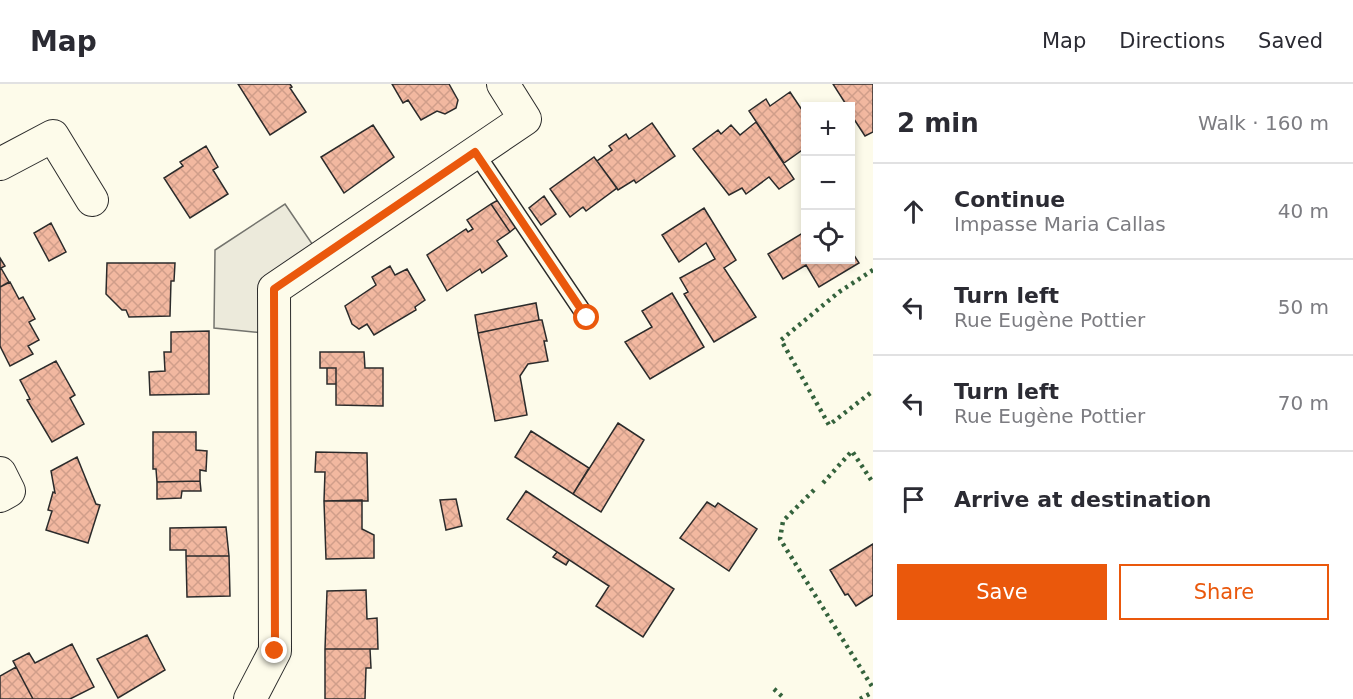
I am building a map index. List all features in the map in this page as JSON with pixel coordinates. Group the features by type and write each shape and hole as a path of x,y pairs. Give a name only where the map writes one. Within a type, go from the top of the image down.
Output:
{"street":[{"path":"250,699 275,651 274,289 525,118 503,84"},
{"path":"0,164 54,136 92,201"},
{"path":"0,473 9,491 0,496"}],"lane":[{"path":"475,152 587,318"}],"shaded area":[{"path":"285,204 321,257 274,289 275,334 214,328 215,250"}],"building":[{"path":"238,84 290,84 292,87 290,88 306,112 270,135"},
{"path":"392,84 449,84 458,100 456,108 445,114 437,111 421,120 408,100 403,103"},
{"path":"833,84 873,84 873,132 865,136 855,121 855,102 844,102"},
{"path":"790,92 801,108 801,151 784,163 749,111 766,99 770,106"},
{"path":"756,122 794,179 779,189 769,177 746,194 742,188 729,195 693,149 718,130 721,134 731,125 740,135"},
{"path":"652,123 675,156 636,183 634,180 618,190 597,161 612,150 609,146 626,134 629,139"},
{"path":"373,125 394,157 344,193 321,157"},
{"path":"206,146 218,167 213,170 228,194 190,218 164,178 183,166 180,162"},
{"path":"594,157 617,188 586,211 583,207 570,217 550,189"},
{"path":"544,196 556,214 541,225 529,208"},
{"path":"498,200 516,227 510,232 491,204"},
{"path":"491,204 510,232 497,241 507,256 482,273 480,269 447,291 427,255 466,229 468,232 473,229 467,220"},
{"path":"704,208 736,260 724,268 756,317 714,342 684,294 688,292 680,278 715,259 706,243 679,262 662,235"},
{"path":"51,223 66,252 49,261 34,233"},
{"path":"801,234 801,264 855,264 855,257 859,263 819,287 806,265 783,279 768,254"},
{"path":"0,258 5,266 1,268 9,282 0,287"},
{"path":"107,263 175,263 174,281 171,281 170,316 129,317 126,310 122,310 106,294"},
{"path":"390,266 395,275 407,269 425,300 415,307 416,310 374,335 367,324 359,329 352,324 345,306 376,285 372,277"},
{"path":"10,282 19,299 23,297 35,319 29,322 39,340 28,346 33,354 10,366 0,346 0,287"},
{"path":"672,293 704,347 650,379 625,342 652,327 642,311"},
{"path":"536,303 539,320 478,333 475,315"},
{"path":"542,320 547,341 544,341 548,361 528,364 520,376 527,415 495,421 478,333"},
{"path":"209,331 209,394 150,395 149,372 165,371 164,352 171,352 171,332"},
{"path":"320,352 364,352 365,368 383,368 383,406 336,405 336,368 320,368"},
{"path":"56,361 75,395 70,398 84,424 52,442 27,400 30,399 20,380"},
{"path":"327,368 336,368 336,384 327,384"},
{"path":"618,423 644,440 601,512 573,494"},
{"path":"531,431 589,468 573,494 515,457"},
{"path":"153,432 196,432 196,450 207,451 206,471 200,470 200,481 157,482 156,469 153,469"},
{"path":"316,452 367,453 368,501 324,501 325,472 315,472"},
{"path":"77,457 96,504 100,505 88,543 46,530 52,511 48,510 53,492 55,493 51,471"},
{"path":"200,481 201,491 182,491 181,498 157,499 157,482"},
{"path":"526,491 674,589 643,637 596,606 609,586 507,519"},
{"path":"456,499 462,526 446,530 440,500"},
{"path":"362,500 362,529 374,535 374,558 326,559 324,501"},
{"path":"707,502 715,507 718,503 757,529 729,571 680,538"},
{"path":"226,527 229,556 186,556 186,550 170,550 170,528"},
{"path":"873,544 873,595 856,606 848,594 845,595 830,570"},
{"path":"557,552 569,560 566,565 553,557"},
{"path":"186,556 229,556 230,596 187,597"},
{"path":"366,590 367,619 377,618 378,649 325,649 327,591"},
{"path":"147,635 165,670 118,698 97,659"},
{"path":"72,644 94,687 70,699 33,699 13,661 29,653 35,663"},
{"path":"325,649 370,649 371,668 366,668 365,699 325,699"},
{"path":"16,667 33,699 0,699 0,676"}],"hedge":[{"path":"873,270 839,292 781,340 829,425 873,391"},
{"path":"823,483 852,451 873,483"},
{"path":"814,490 783,521 780,539 873,688"},
{"path":"774,689 785,699"},
{"path":"860,699 873,692"}],"route":[{"path":"275,651 274,289 475,152 587,318"}]}
